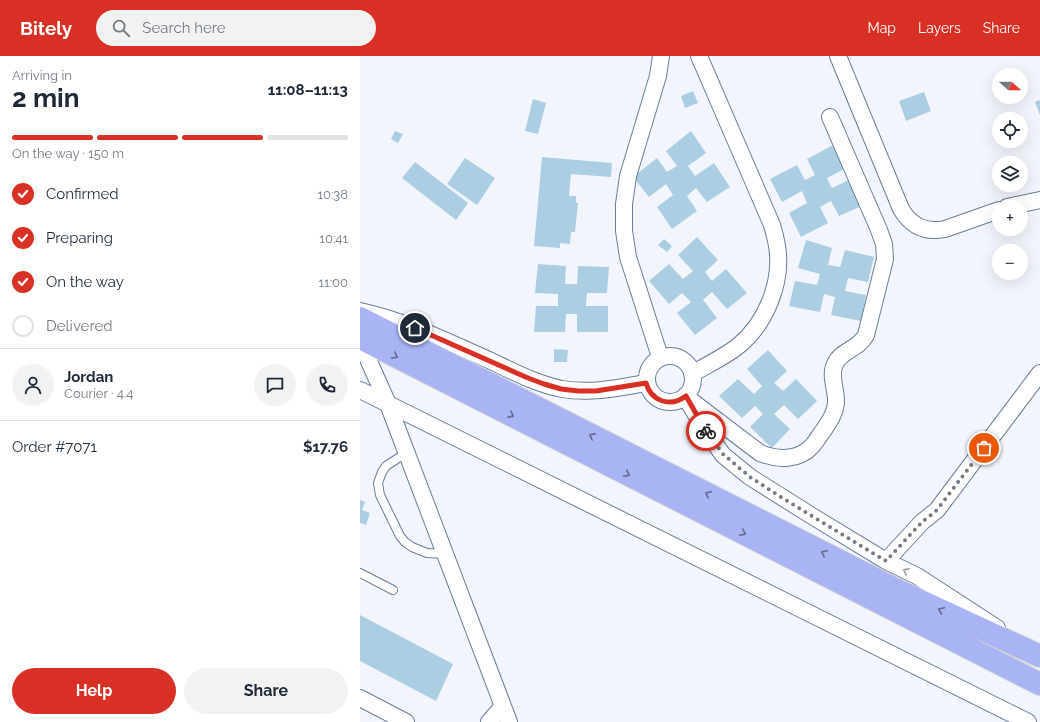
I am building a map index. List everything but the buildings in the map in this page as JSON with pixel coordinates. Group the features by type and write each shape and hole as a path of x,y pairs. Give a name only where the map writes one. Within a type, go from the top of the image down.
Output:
{"highway":[{"path":"360,318 892,587 1037,654"},
{"path":"360,338 1040,684"}],"street":[{"path":"660,357 628,257 624,231 624,204 628,176 658,76 661,56"},
{"path":"692,374 737,347 753,331 766,312 774,291 778,269 777,247 772,225 698,56"},
{"path":"838,56 901,209 910,222 922,229 937,231 992,212"},
{"path":"686,396 760,453 778,458 796,456 812,446 833,415 836,403 834,367 838,359 860,344 866,335 885,259 885,251 879,230 830,117"},
{"path":"1028,203 1040,200"},
{"path":"360,311 379,315 429,333 528,378 556,387 578,391 596,391 646,383"},
{"path":"360,342 388,404 509,722"},
{"path":"660,357 677,357 687,363 692,374 691,388 686,396 675,402 664,402 654,397 650,393 646,383 649,368 660,357"},
{"path":"886,561 922,522 937,510 1040,373"},
{"path":"360,390 1028,722"},
{"path":"686,396 706,431 723,454 750,477 886,561 917,576 1037,654"},
{"path":"360,698 406,722"},
{"path":"489,722 503,706"}],"lane":[{"path":"406,453 386,466 382,472 378,483 380,495 400,536 405,542 415,549 427,553 444,554"},
{"path":"360,574 393,590"}],"way so far":[{"path":"706,431 723,454 750,477 886,561 922,522 937,510 984,448"}],"route":[{"path":"415,328 528,378 561,389 596,391 646,383 650,393 658,400 664,402 675,402 686,396 706,431"}]}
